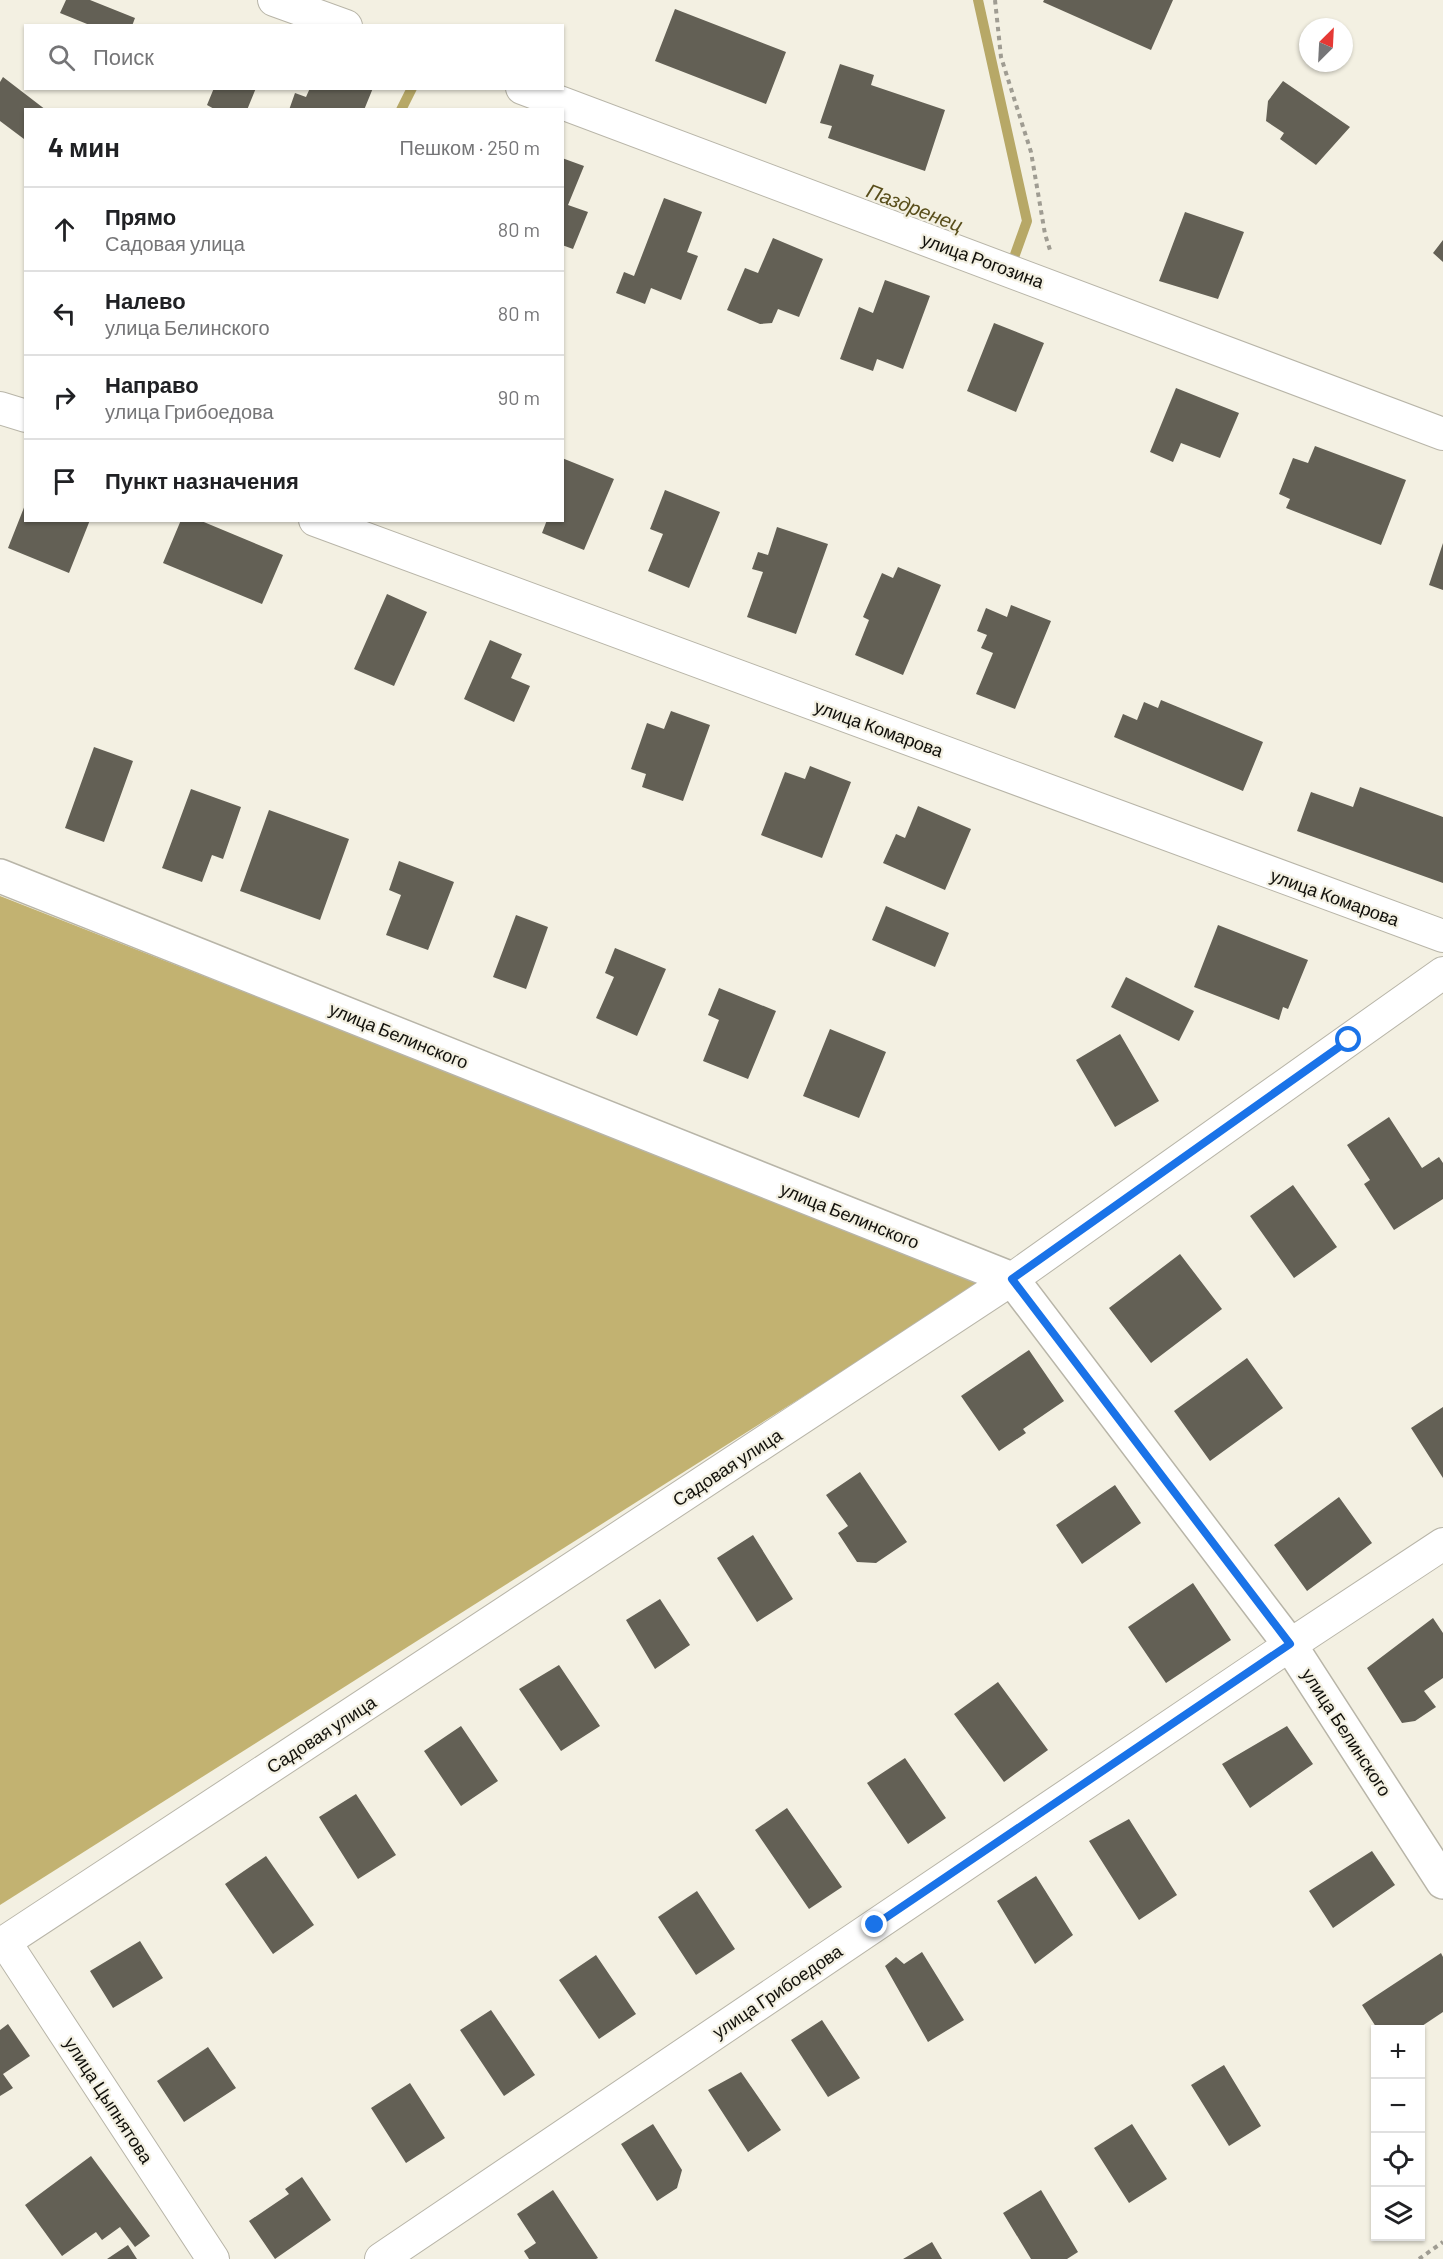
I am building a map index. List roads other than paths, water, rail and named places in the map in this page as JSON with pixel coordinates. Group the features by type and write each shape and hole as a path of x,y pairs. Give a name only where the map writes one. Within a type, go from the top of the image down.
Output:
{"street":[{"path":"274,0 340,24"},
{"name":"улица Рогозина","path":"527,90 1443,434"},
{"path":"0,408 24,415"},
{"name":"улица Комарова","path":"320,522 1443,936"},
{"name":"улица Белинского","path":"0,876 1012,1279 1290,1644 1443,1882"},
{"name":"Садовая улица","path":"2,1943 1012,1279 1443,973"},
{"name":"улица Грибоедова","path":"381,2259 1290,1644 1443,1544"},
{"name":"улица Цыпнятова","path":"2,1943 213,2259"}],"waterway":[{"name":"Паздренец","path":"978,0 1027,221 1012,263 1008,262"},
{"name":"Паздренец","path":"402,108 411,90"}]}
